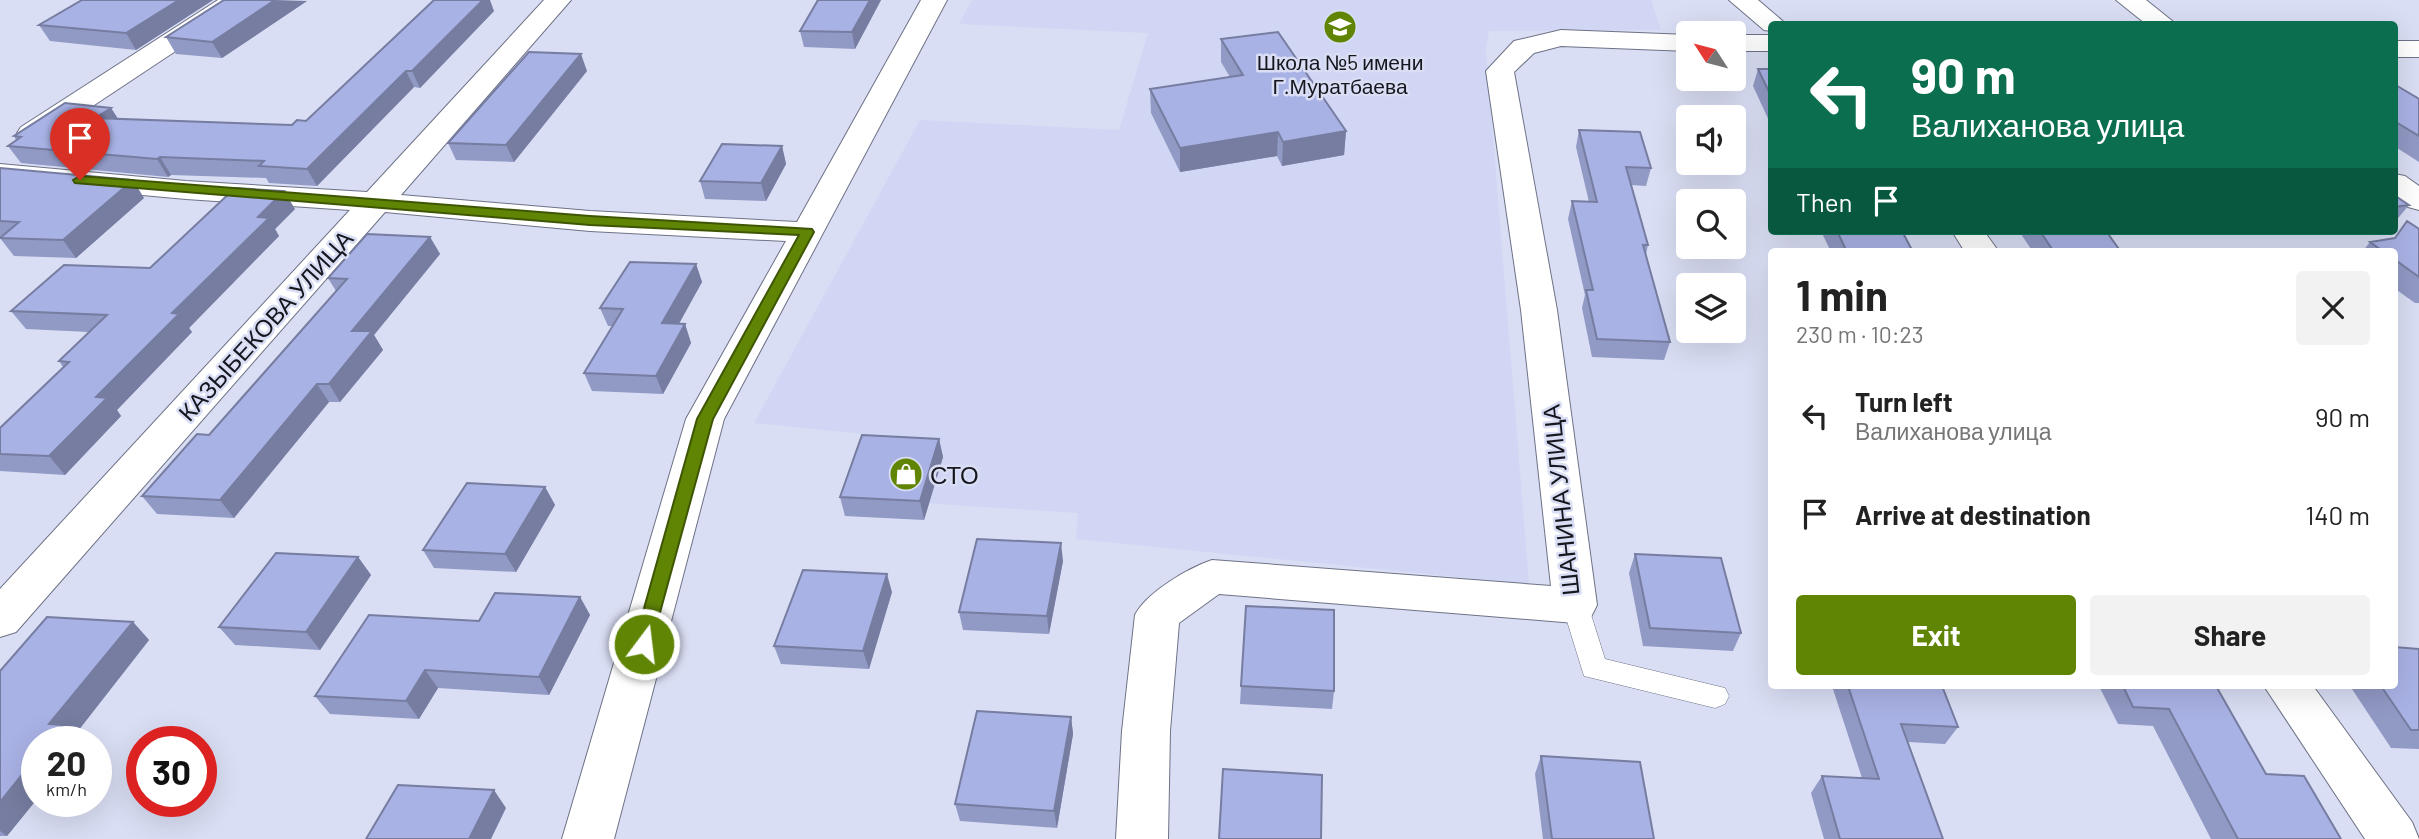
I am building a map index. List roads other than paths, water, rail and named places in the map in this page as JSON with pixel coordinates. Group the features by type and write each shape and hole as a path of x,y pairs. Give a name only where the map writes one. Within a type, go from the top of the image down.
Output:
{"street":[{"path":"0,154 236,0"},
{"name":"КАЗЫБЕКОВА УЛИЦА","path":"0,619 558,0"},
{"path":"588,839 705,419 933,0"},
{"path":"1741,0 1769,21"},
{"path":"2129,0 2160,21"},
{"name":"ШАНИНА УЛИЦА","path":"1142,839 1146,731 1157,615 1212,577 1575,605 1539,310 1500,71 1524,47 1561,38 1676,42"},
{"path":"1746,43 1768,43"},
{"path":"2398,49 2419,49"},
{"path":"0,173 186,190 376,202 590,220 807,232"},
{"path":"2398,186 2419,200"},
{"path":"2289,689 2394,839"}],"lane":[{"path":"1575,605 1594,668 1716,696"}],"place":[{"name":"Школа №5 имени Г.Муратбаева","path":"1340,27"},
{"name":"СТО","path":"906,474"}]}
